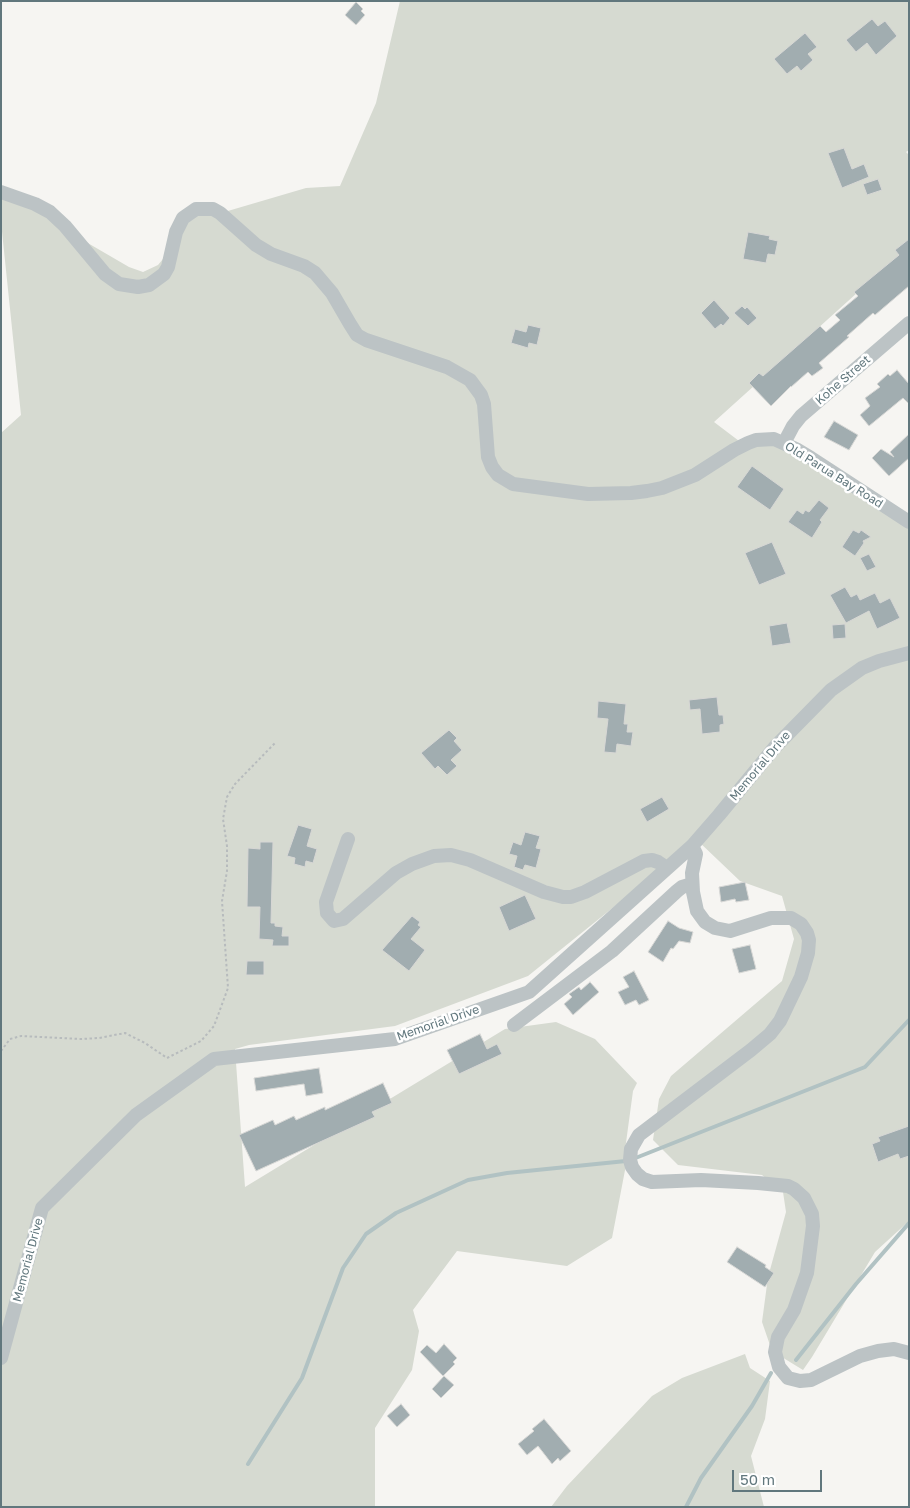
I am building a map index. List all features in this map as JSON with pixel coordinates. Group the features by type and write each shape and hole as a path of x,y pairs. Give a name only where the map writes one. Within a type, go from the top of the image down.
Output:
{"street":[{"name":"Old Parua Bay Road","path":"1,192 50,212 66,226 105,274 118,284 138,287 149,286 164,274 168,267 176,232 183,218 196,209 213,209 256,245 271,254 304,266 315,273 332,293 350,324 362,338 447,367 470,380 481,395 484,404 488,457 492,467 498,475 514,484 588,494 647,492 696,475 734,450 756,440 774,439 811,458 909,522"},
{"name":"Kohe Street","path":"784,443 792,426 801,416 909,323"},
{"name":"Memorial Drive","path":"1,1358 42,1208 136,1115 214,1059 395,1039 529,992 692,846 719,816 774,747 831,690 862,668 878,661 909,653"},
{"path":"348,839 326,902 328,916 337,922 396,874 412,864 434,856 451,855 470,860 544,892 563,897 585,892 644,861 652,860 668,868"},
{"path":"692,846 696,854 692,884 697,911 705,922 719,930 730,931 777,917 791,918 801,924 807,933 809,940 808,953 801,977 791,1000 775,1028 751,1050 639,1135 631,1149 630,1160 632,1167 643,1179 652,1182 701,1180 788,1186 804,1198 812,1214 813,1226 807,1273 794,1310 778,1337 775,1352 779,1367 788,1378 800,1381 811,1380 860,1356 878,1351 894,1349 909,1353"},
{"path":"514,1025 612,951 682,887 692,884"}],"path":[{"path":"1,1051 10,1039 21,1036 81,1039 125,1033 167,1058 201,1041 214,1026 228,988 222,901 227,871 223,819 227,797 235,784 276,742"}],"shaded area":[{"path":"400,1 909,1 909,150 906,152 909,155 909,246 714,422 743,444 780,441 909,526 909,1221 875,1252 803,1370 772,1351 762,1322 768,1277 786,1212 783,1192 762,1175 678,1165 653,1140 659,1099 671,1076 782,981 794,939 782,896 740,881 697,840 528,976 395,1026 249,1045 235,1049 245,1187 505,1029 556,1022 595,1039 637,1083 633,1091 625,1150 626,1165 612,1238 567,1266 457,1251 413,1310 419,1331 412,1370 375,1428 375,1507 1,1507 1,433 21,415 1,222 1,187 86,242 129,267 143,272 158,265 177,242 188,222 210,204 221,213 306,188 340,186 376,103"},
{"path":"745,1354 750,1368 770,1381 765,1419 751,1456 764,1507 551,1507 567,1486 652,1396 682,1378"}],"building":[{"path":"356,2 363,9 361,11 365,15 356,25 345,15"},
{"path":"872,19 878,26 885,21 897,36 876,55 867,43 856,52 846,40"},
{"path":"805,33 817,47 808,54 813,60 801,71 797,66 787,74 774,59"},
{"path":"844,148 852,169 864,164 869,177 842,188 828,153"},
{"path":"878,179 882,190 867,195 863,184"},
{"path":"748,232 770,236 769,239 778,241 775,255 768,254 766,263 743,259"},
{"path":"909,239 909,286 875,315 873,313 847,336 849,337 819,363 823,368 812,376 808,372 771,406 749,383 759,373 763,376 820,326 826,332 840,320 835,315 858,296 854,292 899,255 895,250"},
{"path":"714,300 730,318 723,326 721,324 715,329 701,313"},
{"path":"742,306 745,309 747,307 757,318 748,326 734,313"},
{"path":"528,325 541,328 537,345 529,343 528,348 511,343 515,329 526,332"},
{"path":"897,370 909,384 909,404 903,398 869,426 860,415 870,406 865,398 880,387 877,384 888,374 890,376"},
{"path":"834,421 858,435 849,450 824,437"},
{"path":"909,434 909,458 889,476 872,458 881,449 894,457 890,452"},
{"path":"752,466 784,489 770,510 737,487"},
{"path":"819,500 829,508 820,520 822,522 812,538 788,522 797,510 803,514 805,510 809,512"},
{"path":"853,530 859,533 861,530 871,537 863,541 864,543 855,556 842,547"},
{"path":"772,542 786,574 759,585 745,553"},
{"path":"869,554 876,567 867,571 860,558"},
{"path":"845,587 851,597 857,594 860,600 875,593 880,603 890,598 900,618 877,629 869,611 846,623 830,595"},
{"path":"787,623 791,643 772,646 769,626"},
{"path":"845,624 846,638 833,639 832,625"},
{"path":"717,697 719,715 723,715 724,724 720,725 720,732 702,734 700,709 690,710 689,700"},
{"path":"598,701 626,704 624,724 628,724 627,732 633,732 631,746 617,744 616,753 604,752 608,719 597,718"},
{"path":"449,730 457,738 454,741 462,750 451,760 457,766 447,775 438,766 435,769 421,753"},
{"path":"662,797 669,809 647,822 640,809"},
{"path":"298,825 312,829 307,846 317,849 313,863 306,861 305,867 294,864 295,858 287,856"},
{"path":"525,832 540,836 536,848 541,849 536,868 525,865 523,870 514,867 517,856 509,854 513,842 521,845"},
{"path":"260,842 273,842 271,923 275,923 275,926 283,927 282,936 289,936 289,946 272,946 273,940 259,939 260,907 247,907 248,848 260,849"},
{"path":"745,882 749,900 736,902 735,899 721,902 719,887"},
{"path":"525,895 536,919 509,931 499,907"},
{"path":"412,916 420,922 418,925 421,927 411,939 425,950 409,971 382,950"},
{"path":"668,921 679,928 693,932 690,943 679,941 673,949 671,948 663,962 648,952"},
{"path":"750,945 756,969 739,973 732,949"},
{"path":"247,961 264,961 264,975 246,975"},
{"path":"634,971 649,1000 639,1005 636,1000 625,1005 618,992 629,987 623,977"},
{"path":"590,982 599,992 573,1015 564,1004 572,997 569,994 579,987 581,990"},
{"path":"480,1034 487,1049 497,1044 502,1054 459,1074 447,1050"},
{"path":"319,1068 323,1093 306,1096 304,1084 256,1091 254,1078"},
{"path":"383,1083 392,1103 372,1112 375,1117 256,1171 239,1135 273,1120 275,1125 294,1116 296,1120 325,1107 325,1110"},
{"path":"909,1126 909,1156 900,1159 898,1154 878,1162 872,1144 880,1141 878,1137"},
{"path":"737,1247 766,1265 765,1267 774,1273 765,1287 727,1262"},
{"path":"444,1344 457,1358 453,1362 455,1364 443,1376 420,1352 427,1345 436,1353"},
{"path":"444,1376 454,1385 441,1398 432,1389"},
{"path":"401,1404 410,1415 397,1427 387,1416"},
{"path":"544,1419 571,1451 560,1461 558,1458 552,1464 538,1446 527,1455 518,1444 534,1431 532,1429"}],"waterway":[{"path":"633,1159 865,1067 909,1020"},
{"path":"248,1464 302,1378 343,1268 366,1234 396,1213 468,1180 507,1173 626,1161"},
{"path":"796,1360 856,1284 909,1223"},
{"path":"686,1507 701,1478 752,1406 771,1373"}]}
